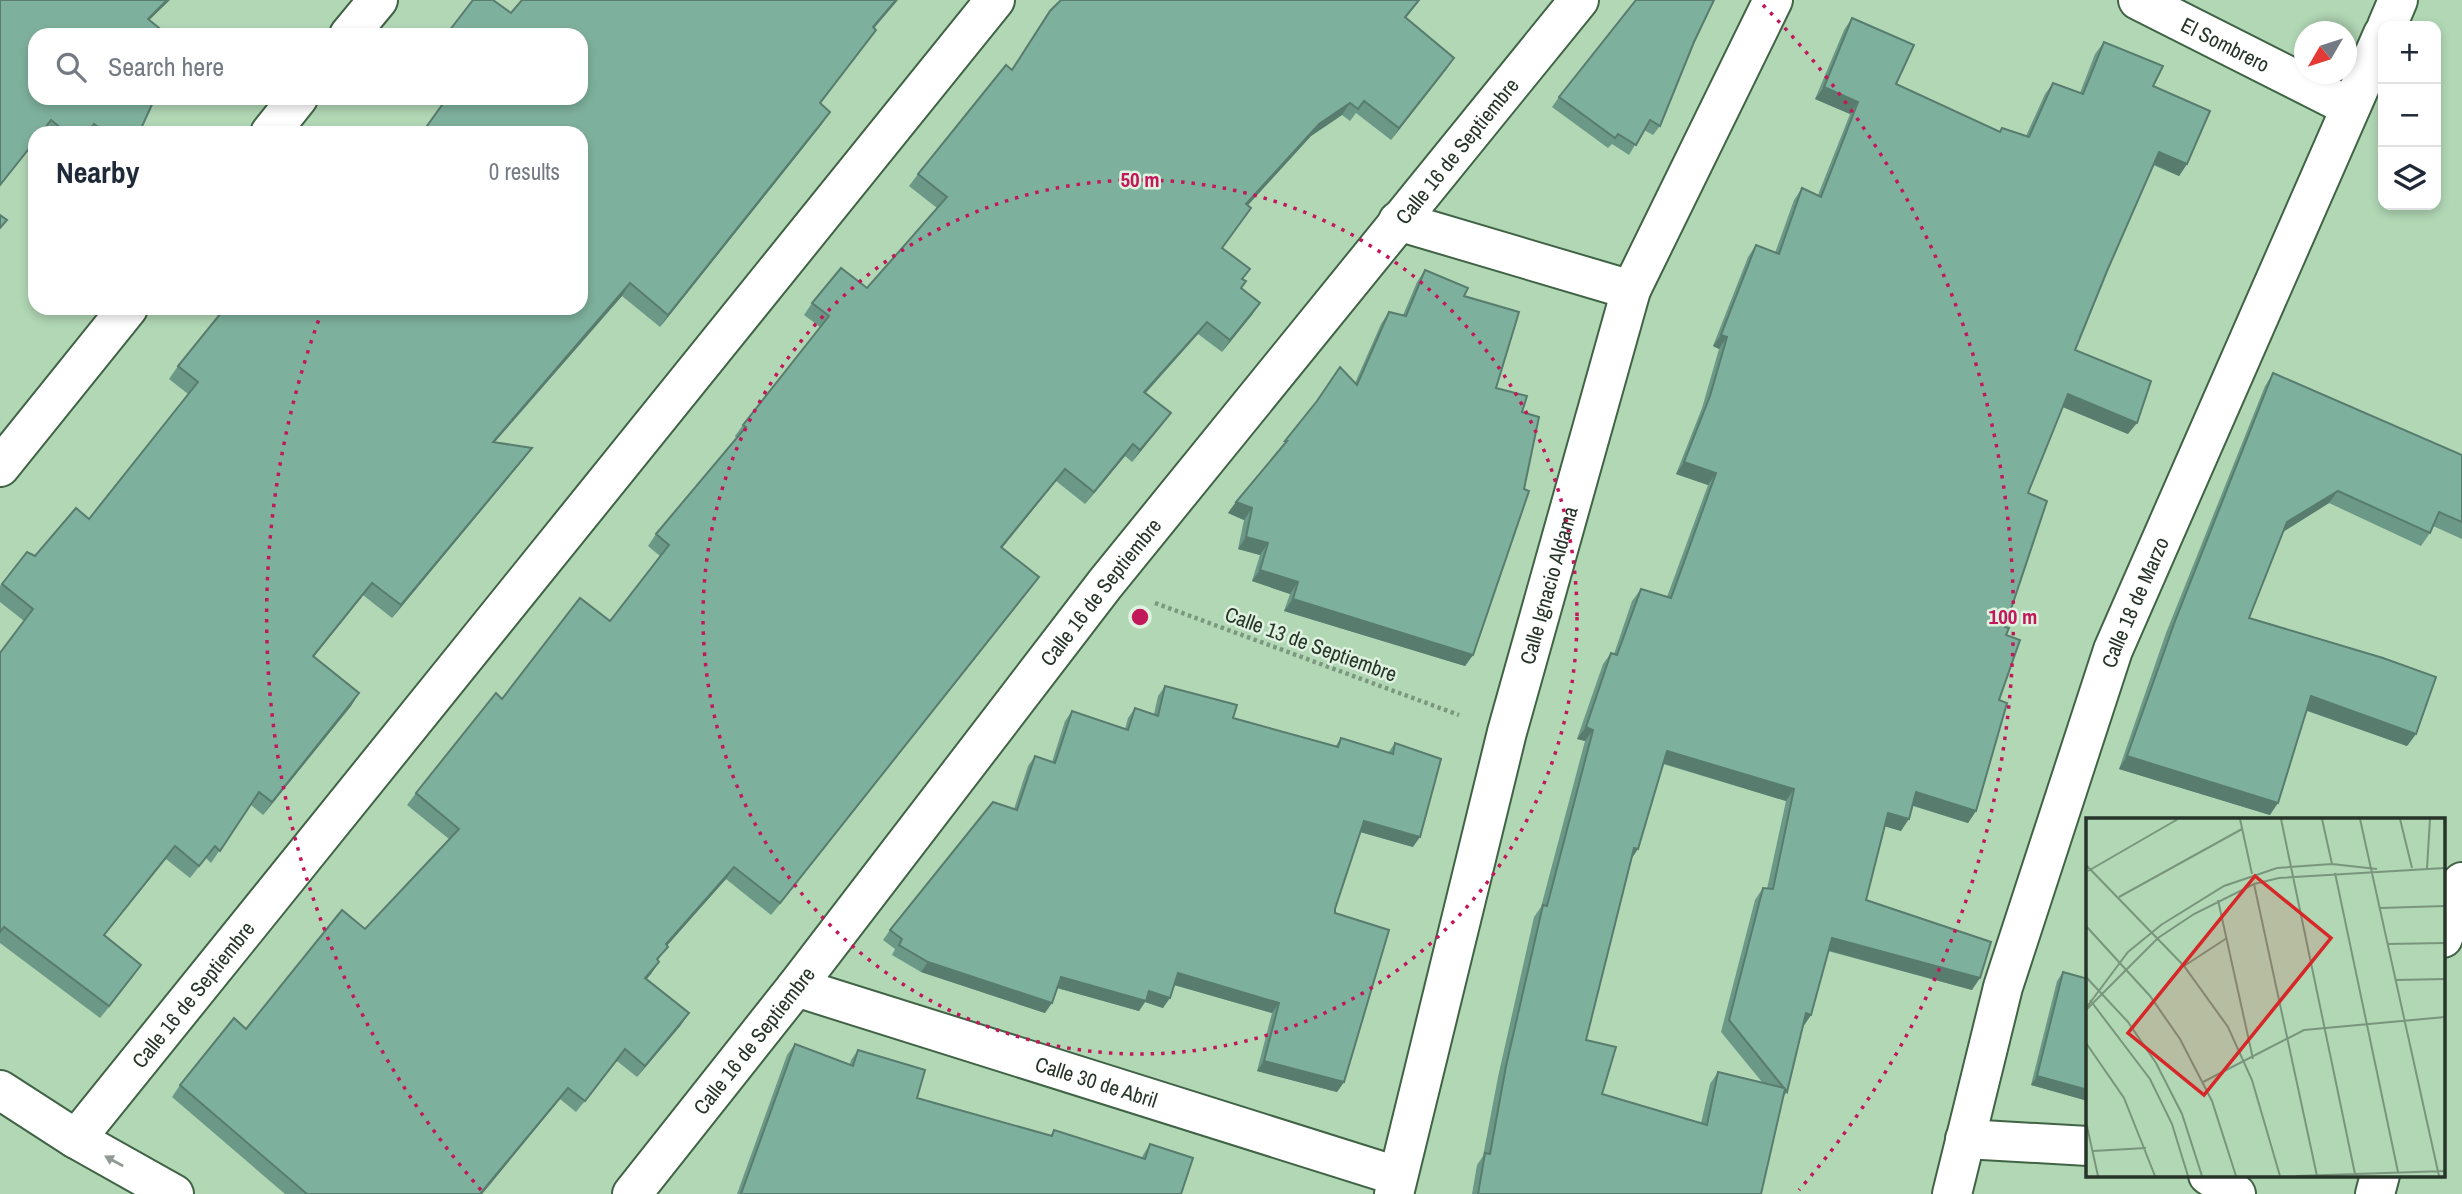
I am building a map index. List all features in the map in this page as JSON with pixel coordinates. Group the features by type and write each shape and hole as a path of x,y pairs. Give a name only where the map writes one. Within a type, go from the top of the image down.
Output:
{"street":[{"path":"355,28 378,0"},
{"name":"Calle 16 de Septiembre","path":"76,1139 995,0"},
{"name":"Calle 16 de Septiembre","path":"632,1194 796,987 1105,584 1579,0"},
{"name":"Calle Ignacio Aldama","path":"1395,1185 1507,732 1631,290 1773,0"},
{"name":"El Sombrero","path":"2138,0 2350,107"},
{"path":"2388,21 2398,0"},
{"name":"Calle 18 de Marzo","path":"1951,1194 2003,986 2113,650 2378,45"},
{"path":"276,126 292,105"},
{"path":"1398,221 1631,290"},
{"path":"0,467 122,315"},
{"path":"2444,936 2462,882"},
{"name":"Calle 30 de Abril","path":"796,987 1395,1185"},
{"path":"0,1090 76,1139 174,1194"},
{"path":"1965,1139 2086,1146"},
{"path":"2209,1176 2236,1194"},
{"path":"2375,1194 2380,1176"}],"path":[{"name":"Calle 13 de Septiembre","path":"1105,584 1507,732"}],"building":[{"path":"0,0 167,0 148,19 159,28 28,28 28,105 152,105 142,126 58,126 51,120 46,126 28,126 28,150 0,185"},
{"path":"473,0 493,0 511,13 522,0 896,0 873,27 876,30 820,103 830,112 668,315 630,283 493,442 532,448 401,605 372,583 313,656 359,693 272,802 259,792 220,851 215,846 199,866 175,846 104,935 141,965 109,1006 4,927 0,932 0,653 33,609 2,584 27,552 35,556 76,508 89,519 198,382 178,366 219,315 588,315 588,126 427,126 442,105 588,105 588,28 451,28"},
{"path":"1061,0 1419,0 1405,17 1454,58 1399,128 1364,101 1358,109 1350,103 1319,124 1246,204 1251,208 1222,248 1250,269 1242,279 1246,281 1241,288 1260,303 1230,340 1207,322 1144,392 1171,413 1140,450 1133,444 1094,492 1065,469 1001,547 1039,577 780,903 734,867 666,944 668,947 657,959 659,962 645,978 689,1013 645,1066 625,1049 585,1101 568,1088 480,1194 307,1194 180,1085 234,1018 246,1029 342,910 365,929 459,829 416,793 496,693 502,699 580,598 610,621 669,545 656,534 746,427 743,425 829,316 812,303 841,268 867,288 947,197 918,174 1006,65 1012,70 1050,11"},
{"path":"1636,0 1714,0 1660,126 1650,120 1636,145 1618,134 1615,138 1559,97"},
{"path":"1852,18 1914,45 1896,84 2000,132 2002,128 2029,137 2053,83 2083,94 2104,42 2163,66 2153,86 2210,111 2187,164 2159,152 2075,350 2151,381 2137,423 2068,394 2028,493 2047,501 2005,627 2009,628 2006,635 2020,640 1999,700 2007,703 1976,811 1916,792 1909,819 1888,813 1866,900 1991,942 1980,978 1832,938 1811,1015 1806,1013 1761,1194 1478,1194 1485,1153 1490,1154 1506,1066 1543,905 1547,906 1593,730 1586,727 1611,653 1617,655 1641,589 1671,598 1716,473 1684,462 1710,396 1727,337 1721,335 1756,245 1779,254 1802,188 1821,197 1858,102 1824,87","holes":["1667,751 1794,789 1773,889 1763,888 1729,1020 1784,1088 1718,1072 1707,1125 1602,1094 1616,1047 1586,1040 1634,848 1638,849"]},
{"path":"0,215 7,220 0,228"},
{"path":"1425,270 1468,288 1464,296 1519,312 1496,388 1527,396 1522,412 1539,417 1524,489 1529,491 1473,655 1293,599 1298,582 1260,570 1268,543 1246,537 1252,508 1236,502 1287,441 1340,367 1357,385 1389,312 1406,316"},
{"path":"2273,373 2462,455 2462,522 2439,512 2430,533 2338,491 2287,522 2249,618 2383,658 2436,677 2416,734 2311,696 2278,803 2127,756 2175,621"},
{"path":"1165,686 1237,705 1233,718 1338,747 1341,738 1393,754 1395,743 1441,759 1420,837 1364,821 1335,909 1335,913 1389,930 1344,1082 1264,1061 1279,1003 1178,973 1170,998 1149,991 1146,1001 1061,977 1052,1003 928,962 899,945 902,939 890,930 993,802 1017,810 1035,756 1055,763 1072,711 1128,730 1135,708 1158,716"},
{"path":"2063,972 2086,978 2086,1089 2037,1076"},
{"path":"795,1044 853,1066 858,1050 925,1070 917,1098 1052,1136 1054,1130 1145,1159 1150,1144 1193,1158 1181,1194 741,1194"}]}
